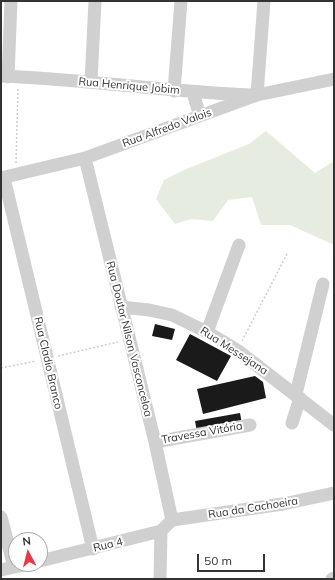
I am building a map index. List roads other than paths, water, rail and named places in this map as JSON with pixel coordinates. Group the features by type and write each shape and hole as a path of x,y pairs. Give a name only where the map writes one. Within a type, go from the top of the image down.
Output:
{"street":[{"path":"9,77 11,1"},
{"path":"91,82 96,1"},
{"path":"174,91 181,1"},
{"path":"257,95 264,1"},
{"name":"Rua Henrique Jobim","path":"9,77 91,82 194,93 257,95"},
{"name":"Rua Alfredo Valois","path":"7,177 85,158 257,95 334,79"},
{"path":"194,93 200,116"},
{"name":"Rua Doutor Nilson Vasconceloa","path":"85,158 155,442 172,520"},
{"name":"Rua Cladio Branco","path":"7,177 47,358 93,549"},
{"path":"207,332 239,245"},
{"path":"292,423 323,284"},
{"name":"Rua Messejana","path":"121,307 149,310 172,315 207,332 237,350 333,422"},
{"name":"Travessa Vitória","path":"155,442 250,424"},
{"name":"Rua da Cachoeira","path":"172,520 283,504 334,493"},
{"path":"1,517 7,569"},
{"path":"160,579 162,532 172,520"},
{"name":"Rua 4","path":"48,559 162,532"}]}
